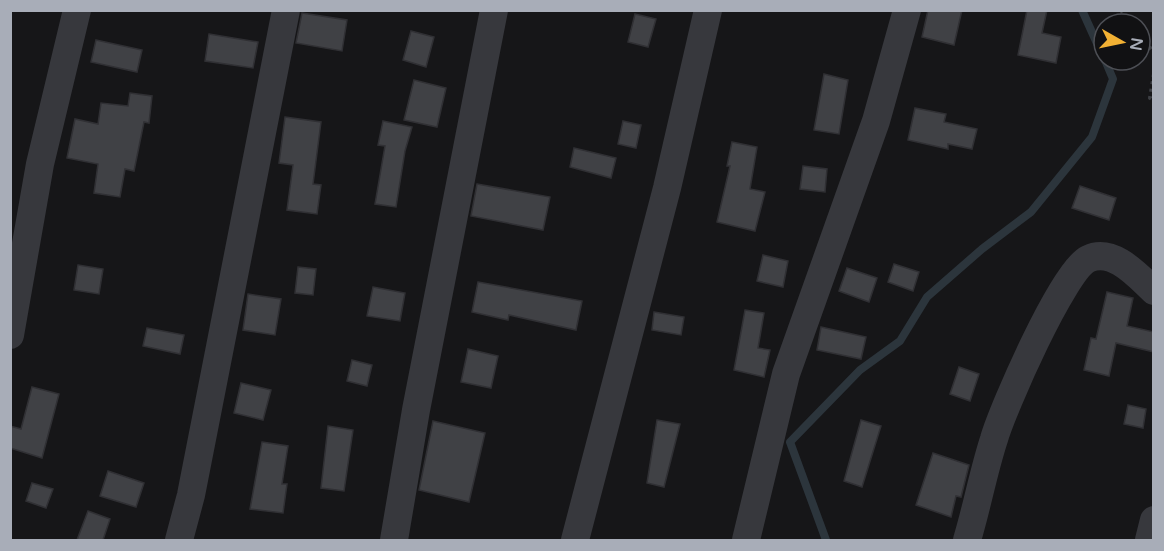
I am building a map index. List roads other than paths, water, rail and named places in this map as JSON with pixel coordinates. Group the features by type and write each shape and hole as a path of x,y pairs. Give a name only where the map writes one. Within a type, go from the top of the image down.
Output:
{"street":[{"path":"10,335 40,164 77,10"},
{"path":"179,540 191,495 286,10"},
{"path":"394,540 416,410 494,10"},
{"path":"575,540 667,188 708,10"},
{"path":"746,540 786,374 876,121 907,10"},
{"path":"967,540 994,438 1065,285 1088,259 1104,256 1121,263 1154,291"},
{"path":"1149,540 1154,520"}],"waterway":[{"path":"1082,10 1092,32"},
{"path":"826,540 790,442 860,370 900,341 927,297 982,249 1031,212 1092,137 1113,79 1110,72"}]}
